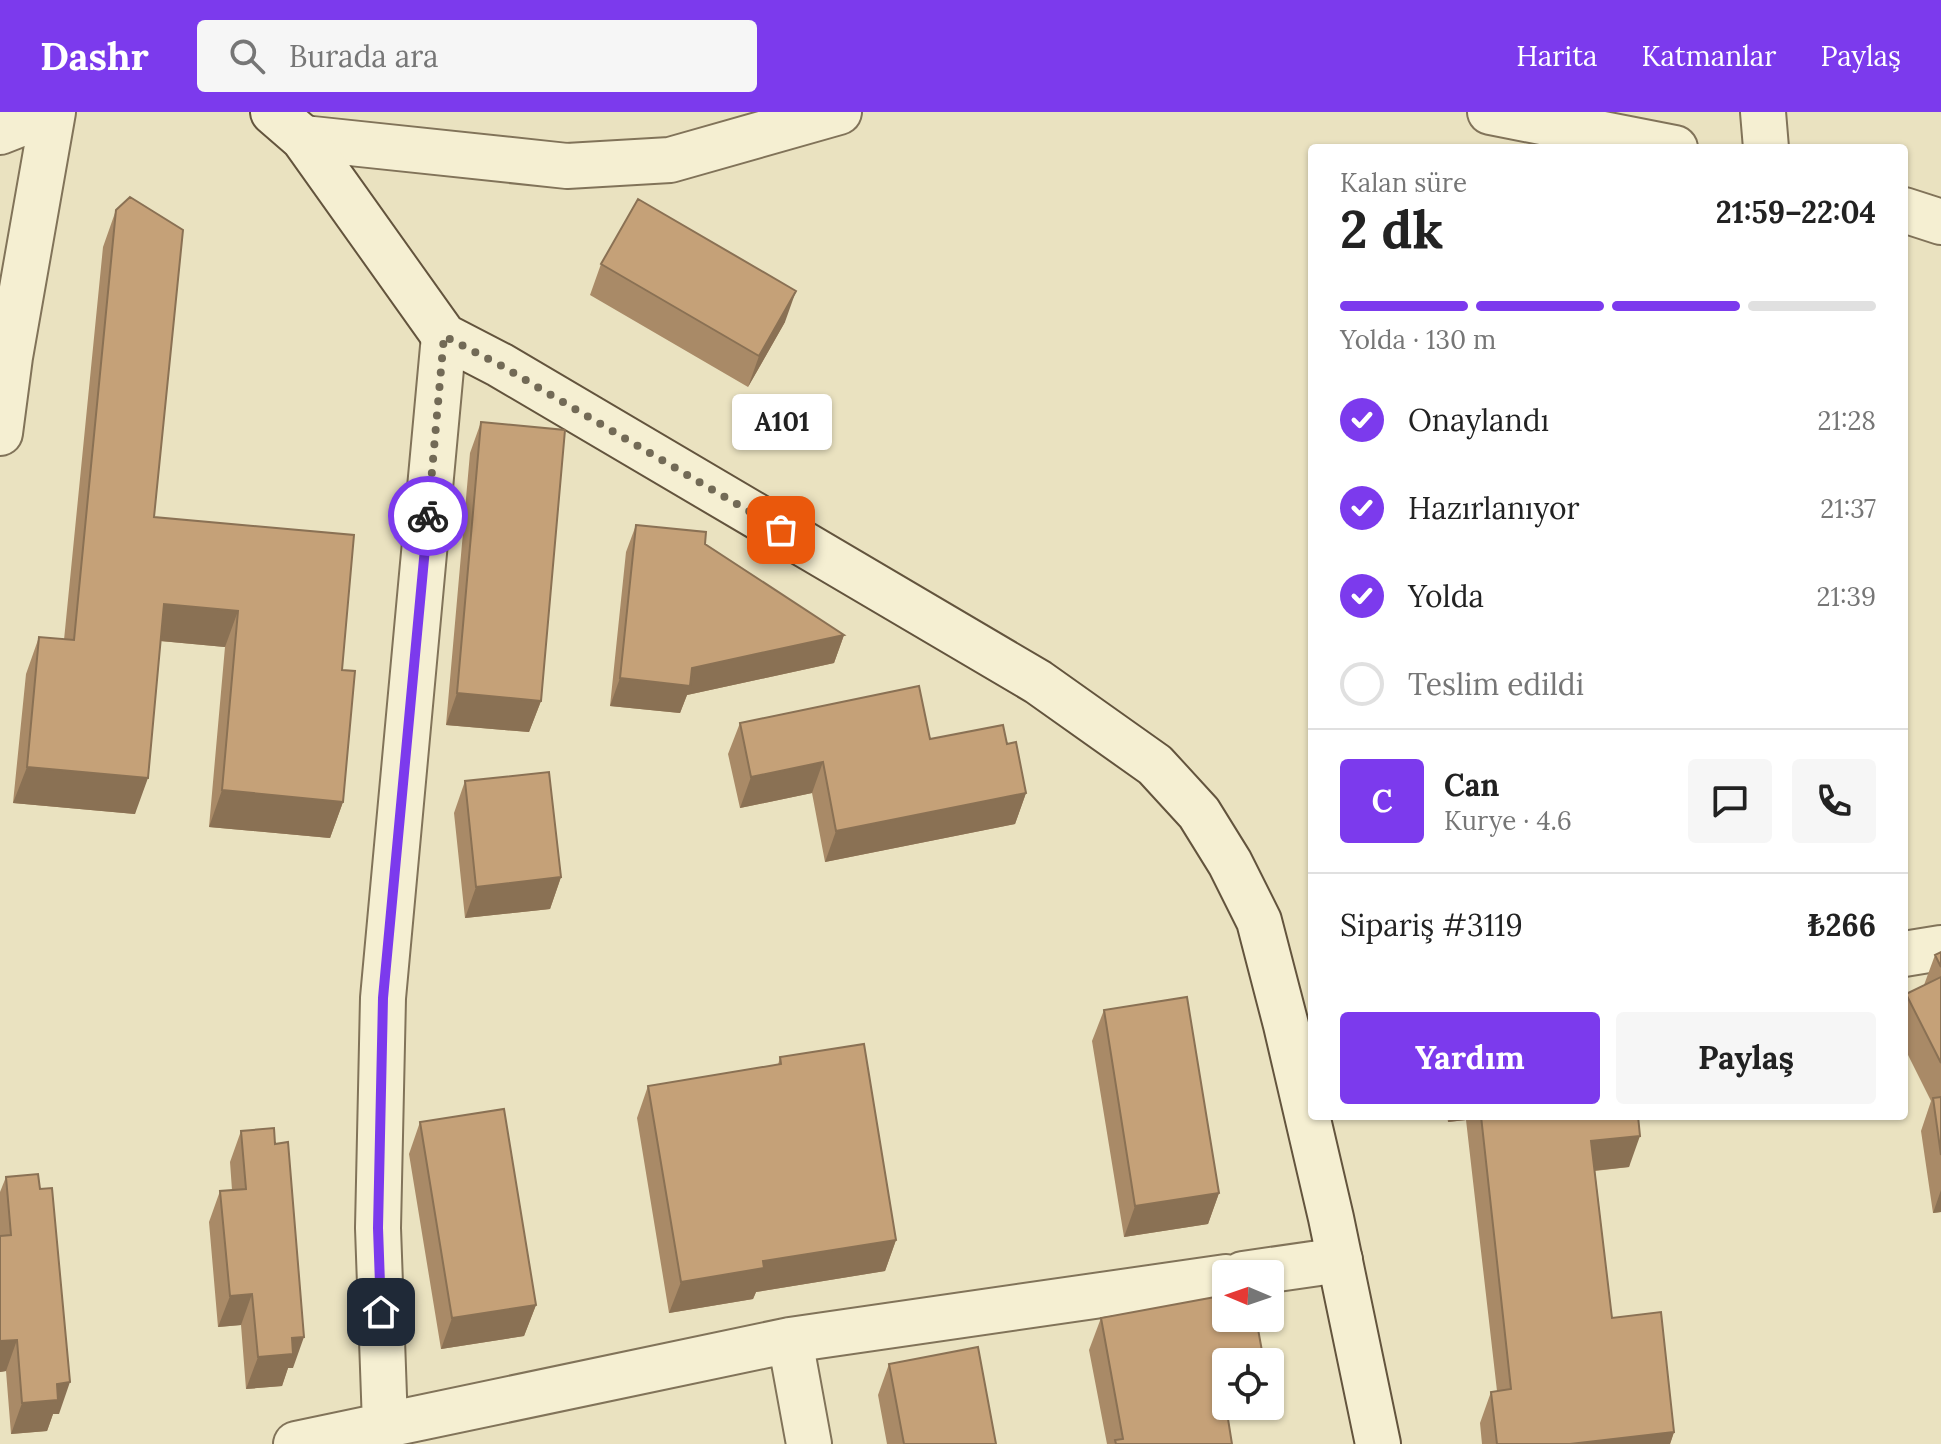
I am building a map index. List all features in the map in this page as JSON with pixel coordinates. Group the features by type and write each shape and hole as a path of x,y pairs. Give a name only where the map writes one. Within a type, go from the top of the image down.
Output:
{"street":[{"path":"0,132 52,112"},
{"path":"0,433 52,112"},
{"path":"304,119 567,166 670,160 839,112"},
{"path":"1490,112 1654,144"},
{"path":"1763,112 1766,144"},
{"path":"304,119 444,336 500,365 1025,674 1155,765 1199,813 1230,863 1259,921 1299,1024 1308,1076"},
{"path":"1908,211 1941,222"},
{"path":"385,1424 378,1228 383,998 444,336"},
{"path":"1908,953 1941,948"},
{"path":"1316,1120 1340,1260 1378,1444"},
{"path":"1284,1268 1340,1260"},
{"path":"296,1444 790,1340 1212,1279"},
{"path":"790,1340 809,1444"}],"building":[{"path":"130,197 183,230 154,517 354,535 342,670 355,671 343,802 222,790 238,611 164,604 148,778 27,767 39,637 74,640 116,210"},
{"path":"638,199 796,291 759,356 601,264"},
{"path":"481,422 565,430 541,701 457,693"},
{"path":"636,525 706,532 705,544 844,635 692,668 690,686 620,678"},
{"path":"919,686 930,739 1003,725 1007,744 1016,742 1026,793 836,831 823,762 751,777 740,723"},
{"path":"549,772 561,877 476,887 465,781"},
{"path":"1941,952 1941,967 1935,955"},
{"path":"1941,977 1941,1063 1908,998 1908,993"},
{"path":"1187,997 1219,1193 1135,1206 1104,1010"},
{"path":"864,1044 896,1240 763,1261 764,1268 681,1282 648,1086 781,1064 780,1057"},
{"path":"1941,1097 1941,1155 1933,1098"},
{"path":"504,1109 536,1305 452,1318 420,1122"},
{"path":"1481,1120 1638,1120 1640,1136 1591,1141 1612,1318 1661,1312 1674,1432 1570,1444 1497,1444 1491,1392 1511,1389"},
{"path":"274,1128 275,1144 288,1142 304,1337 292,1338 293,1354 258,1357 252,1294 230,1296 220,1191 246,1189 241,1131"},
{"path":"38,1174 40,1189 52,1188 70,1382 57,1384 58,1400 22,1403 17,1340 0,1341 0,1236 11,1235 6,1177"},
{"path":"1212,1298 1212,1332 1259,1332 1261,1348 1212,1348 1212,1420 1228,1420 1232,1444 1116,1444 1115,1440 1123,1439 1101,1318"},
{"path":"978,1347 996,1444 904,1444 889,1364"}],"way so far":[{"path":"428,516 444,336 500,365 781,530"}],"place":[{"name":"A101","path":"781,530"}],"route":[{"path":"381,1312 378,1228 383,998 428,516"}]}
